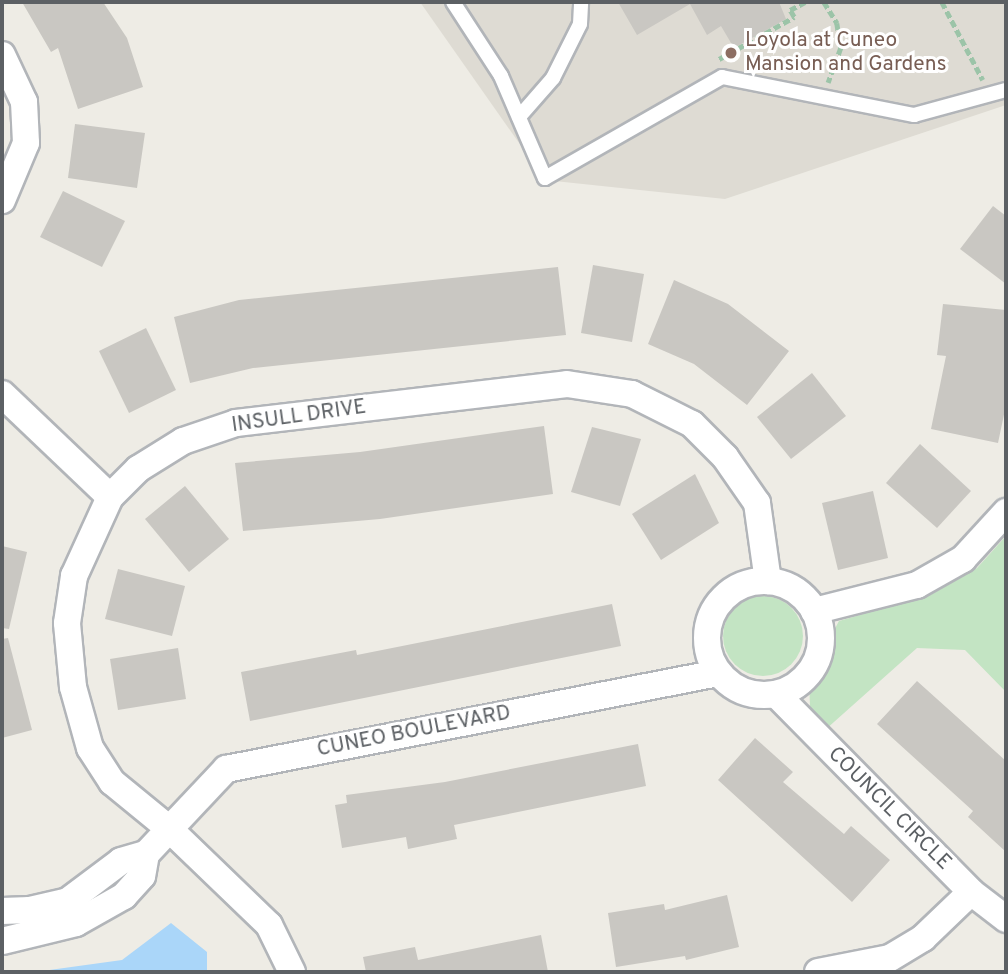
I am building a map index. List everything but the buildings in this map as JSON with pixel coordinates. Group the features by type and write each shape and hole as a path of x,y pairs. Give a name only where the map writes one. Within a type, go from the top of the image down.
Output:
{"street":[{"path":"2,55 24,102 26,143 2,200"},
{"name":"INSULL DRIVE","path":"292,972 269,926 167,827 112,782 90,748 73,687 67,623 74,576 110,497 138,469 183,441 236,423 567,384 632,394 701,432 725,457 757,503 768,581"},
{"path":"2,394 110,497"},
{"path":"814,611 917,585 963,559 1006,512"},
{"path":"768,581 795,590 814,611 820,636 816,662 806,676 776,694 744,691 718,673 707,643 713,611 736,588 768,581"},
{"name":"CUNEO BOULEVARD","path":"2,938 76,923 124,896 142,876 146,854 167,827 226,769 718,673"},
{"name":"COUNCIL CIRCLE","path":"776,694 971,892 1006,919"},
{"path":"2,911 30,911 68,901 121,861 146,854"},
{"path":"818,972 890,958 923,938 971,892"}],"lane":[{"path":"453,2 501,76 545,178 722,77 914,115 992,96 1006,90"},
{"path":"519,117 553,78 580,24 581,2"}],"path":[{"path":"714,62 794,17 790,10 805,2"},
{"path":"822,97 841,48 837,23 824,2"},
{"path":"942,2 992,96"}],"shaded area":[{"name":"Loyola at Cuneo Mansion and Gardens","path":"420,2 1006,2 1006,105 725,199 545,180"}],"green space":[{"path":"1006,536 1006,692 965,650 917,648 825,730 810,707 809,677 839,621 932,594 977,568"},
{"path":"763,596 778,599 791,608 800,621 803,636 800,651 791,664 778,673 763,676 748,673 735,664 726,651 723,636 726,621 735,608 748,599"}],"water":[{"path":"171,923 207,952 207,972 35,972 122,960"}],"place":[{"name":"Loyola at Cuneo Mansion and Gardens","path":"731,53"}]}
